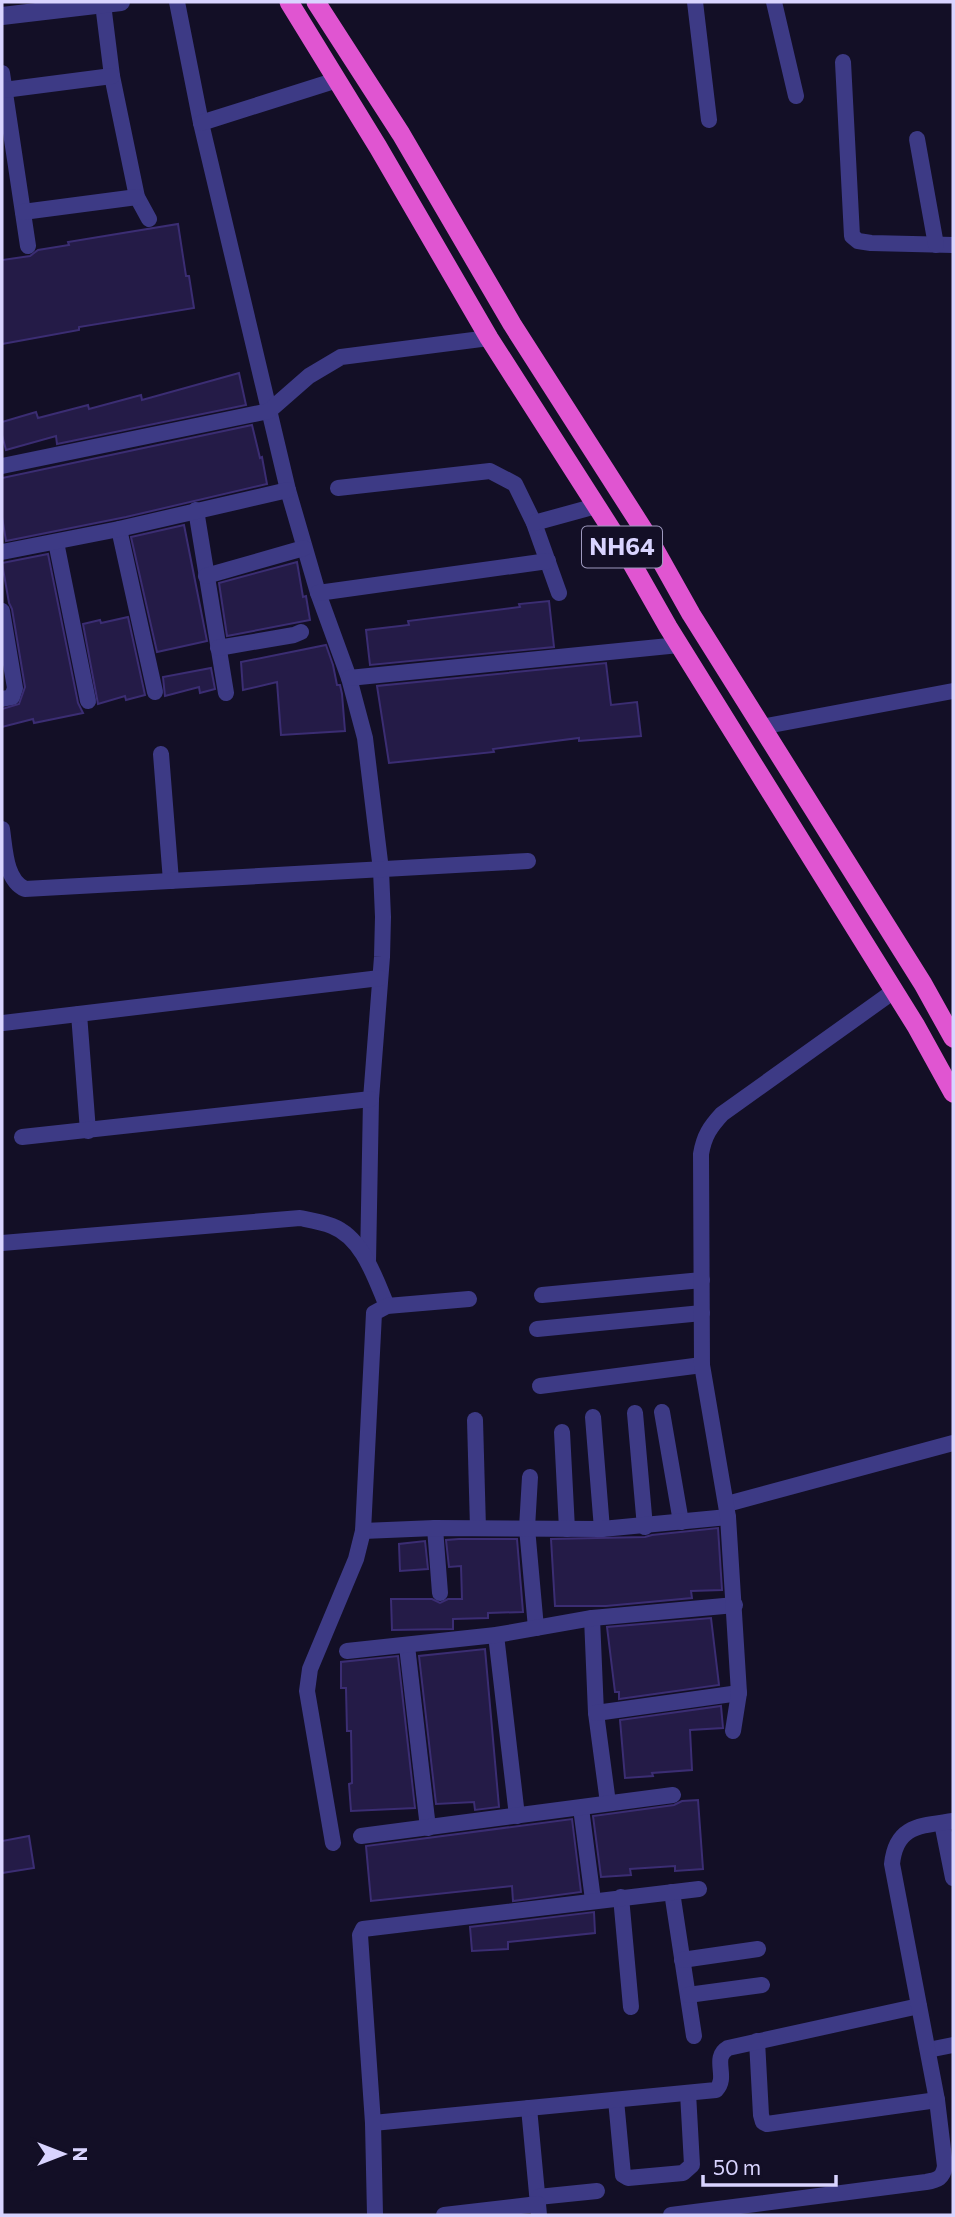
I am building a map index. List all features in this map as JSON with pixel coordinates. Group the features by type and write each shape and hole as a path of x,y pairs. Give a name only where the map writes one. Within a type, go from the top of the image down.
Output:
{"highway":[{"name":"NH64","path":"289,2 489,338 596,506 894,991 953,1093"},
{"name":"NH64","path":"316,2 401,134 512,324 645,533 691,614 923,984 953,1038"}],"street":[{"path":"2,16 121,2"},
{"path":"177,2 201,122 288,490 318,593 349,678 365,738 381,870 383,943 371,1099 368,1262"},
{"path":"695,2 709,120"},
{"path":"774,2 796,96"},
{"path":"103,4 112,76 137,197 149,219"},
{"path":"843,62 852,236 858,241 871,243 953,245"},
{"path":"2,73 28,247"},
{"path":"4,90 112,76"},
{"path":"201,122 337,80"},
{"path":"917,139 936,245"},
{"path":"23,212 137,197"},
{"path":"2,466 269,411 309,376 341,357 489,338"},
{"path":"338,488 490,471 515,484 534,523 559,593"},
{"path":"2,552 119,529 288,490"},
{"path":"534,523 596,506"},
{"path":"196,510 226,693"},
{"path":"119,529 155,692"},
{"path":"56,542 88,701"},
{"path":"206,576 304,548"},
{"path":"318,593 548,561"},
{"path":"2,611 15,688 12,697 2,699"},
{"path":"218,648 301,632"},
{"path":"349,678 679,645"},
{"path":"761,727 953,691"},
{"path":"161,754 171,881"},
{"path":"2,828 12,877 16,885 25,889 528,861"},
{"path":"3,1023 380,978"},
{"path":"733,1731 739,1693 728,1511 702,1365 703,1141 709,1128 722,1114 894,991"},
{"path":"79,1014 88,1131"},
{"path":"22,1137 371,1099"},
{"path":"2,1243 300,1218 333,1226 351,1238 368,1262 387,1306"},
{"path":"542,1295 702,1280"},
{"path":"333,1843 307,1700 307,1682 356,1559 363,1531 374,1313 387,1306 469,1299"},
{"path":"537,1329 702,1313"},
{"path":"540,1386 702,1365"},
{"path":"662,1412 681,1522"},
{"path":"635,1413 645,1527"},
{"path":"593,1417 602,1530"},
{"path":"475,1419 478,1528"},
{"path":"562,1432 567,1529"},
{"path":"363,1531 435,1528 602,1530 681,1522 728,1511 953,1443"},
{"path":"530,1477 527,1528 536,1628"},
{"path":"435,1528 440,1593"},
{"path":"347,1651 496,1635 592,1618 735,1605"},
{"path":"592,1618 596,1713 608,1803"},
{"path":"496,1635 517,1816"},
{"path":"407,1646 428,1828"},
{"path":"596,1713 739,1693"},
{"path":"361,1836 673,1795"},
{"path":"581,1808 593,1900"},
{"path":"671,2215 937,2180 944,2175 943,2107 928,2050 892,1864 893,1850 900,1836 919,1827 948,1822 953,1878"},
{"path":"375,2215 373,2123 360,1935 363,1929 699,1889"},
{"path":"672,1892 694,2036"},
{"path":"621,1897 631,2007"},
{"path":"682,1960 758,1949"},
{"path":"688,1995 762,1985"},
{"path":"373,2123 716,2090 721,2085 719,2057 722,2052 757,2041 919,2006"},
{"path":"757,2041 761,2115 763,2122 767,2124 943,2107"},
{"path":"928,2050 953,2045"},
{"path":"616,2099 623,2175 628,2178 683,2173 692,2165 688,2093"},
{"path":"529,2108 538,2205"},
{"path":"444,2215 538,2205 597,2191"}],"building":[{"path":"178,224 194,308 79,327 79,330 2,344 2,260 30,256 38,250 69,245 68,242"},
{"path":"239,373 246,405 57,444 56,436 6,450 2,422 36,412 38,418 88,405 89,409 141,395 142,400"},
{"path":"252,425 267,484 126,517 6,541 2,517 2,478"},
{"path":"184,525 207,641 157,652 131,537"},
{"path":"48,554 78,703 83,713 34,723 33,719 2,727 2,709 19,704 25,687 2,563"},
{"path":"297,562 310,620 227,636 219,583"},
{"path":"549,601 554,647 370,665 366,630 409,625 408,621"},
{"path":"128,617 145,695 126,700 125,696 98,704 83,624"},
{"path":"326,645 342,694 345,731 281,735 277,682 243,690 241,662"},
{"path":"606,663 611,705 637,702 641,736 579,741 579,738 493,749 494,752 389,763 377,686"},
{"path":"211,668 215,689 200,693 199,687 165,696 163,677"},
{"path":"718,1528 722,1590 691,1591 692,1598 606,1606 555,1606 551,1539 645,1537"},
{"path":"517,1539 523,1612 488,1613 488,1618 453,1619 453,1629 392,1630 391,1599 432,1599 440,1603 448,1599 462,1599 461,1566 449,1567 446,1540"},
{"path":"425,1541 428,1569 400,1571 399,1544"},
{"path":"711,1618 719,1685 619,1699 619,1692 615,1692 607,1627"},
{"path":"485,1649 499,1807 475,1810 474,1802 436,1804 419,1656"},
{"path":"398,1656 415,1808 351,1811 351,1731 347,1731 346,1688 341,1688 341,1662"},
{"path":"721,1706 723,1728 690,1730 692,1770 625,1778 620,1720"},
{"path":"698,1800 703,1869 675,1871 675,1866 630,1869 631,1875 601,1877 593,1816"},
{"path":"572,1819 581,1892 513,1901 512,1886 371,1901 366,1846"},
{"path":"29,1836 34,1868 2,1873 2,1841"},
{"path":"594,1912 595,1933 508,1942 508,1949 472,1951 470,1927"}]}
